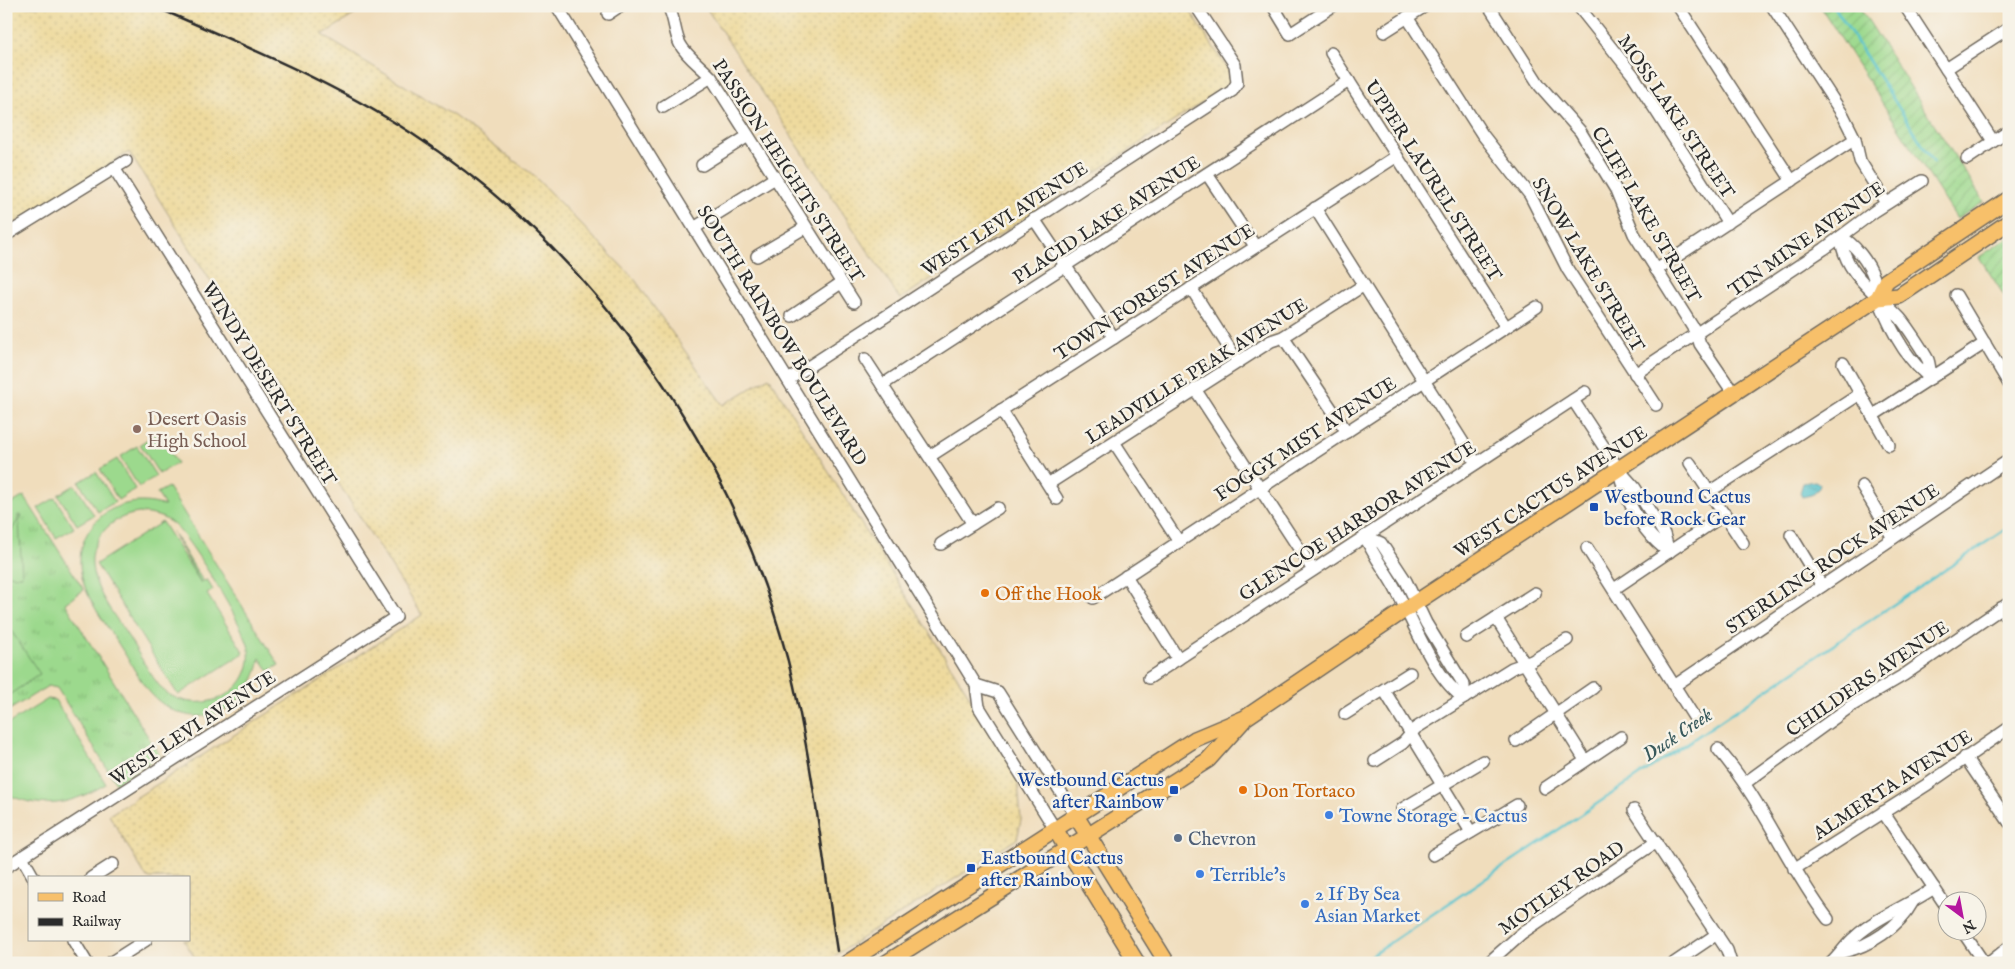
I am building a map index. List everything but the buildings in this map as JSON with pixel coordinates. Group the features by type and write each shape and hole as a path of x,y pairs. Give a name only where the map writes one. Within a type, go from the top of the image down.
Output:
{"main road":[{"name":"WEST CACTUS AVENUE","path":"1878,298 1886,281 2009,200"},
{"name":"WEST CACTUS AVENUE","path":"847,963 1195,739 1245,718 1411,606 1878,298 1899,296 2009,222"},
{"name":"WEST CACTUS AVENUE","path":"886,963 1089,837 1212,756 1245,718"},
{"path":"1076,816 1167,963"},
{"name":"SOUTH RAINBOW BOULEVARD","path":"1055,829 1137,963"}],"street":[{"name":"SOUTH RAINBOW BOULEVARD","path":"556,6 976,685 979,707 1055,829"},
{"path":"608,14 620,6"},
{"name":"PASSION HEIGHTS STREET","path":"668,6 673,15 676,33 682,47 711,77 854,302"},
{"name":"WEST LEVI AVENUE","path":"788,380 1224,97 1237,83 1238,74 1196,6"},
{"path":"1273,6 1290,34 1333,6"},
{"path":"1384,32 1424,6"},
{"name":"CLIFF LAKE STREET","path":"1489,6 1540,86 1580,131 1616,190 1634,234 1697,334 1700,344 1734,394"},
{"name":"MOSS LAKE STREET","path":"1578,6 1633,75 1728,223"},
{"path":"1678,6 1792,180"},
{"path":"1772,6 1843,115 1854,139 1865,172 1886,204"},
{"path":"1905,6 1993,142"},
{"name":"SNOW LAKE STREET","path":"1407,17 1482,134 1530,195 1568,270 1656,406"},
{"path":"1946,69 2009,28"},
{"name":"UPPER LAUREL STREET","path":"1331,53 1506,327"},
{"path":"663,107 711,77"},
{"name":"PLACID LAKE AVENUE","path":"882,385 1349,81"},
{"path":"1967,159 2009,131"},
{"path":"702,165 748,136"},
{"path":"1656,270 1854,139"},
{"name":"TOWN FOREST AVENUE","path":"930,456 1397,156"},
{"path":"6,235 126,161"},
{"name":"WINDY DESERT STREET","path":"114,168 396,617"},
{"path":"1207,174 1255,246"},
{"path":"694,228 774,178"},
{"name":"TIN MINE AVENUE","path":"1635,374 1922,181"},
{"path":"1315,208 1476,463"},
{"path":"1034,219 1114,338"},
{"path":"757,256 806,227"},
{"path":"1841,237 1851,241 1873,276 1878,298 1892,328 1916,368 1931,378"},
{"path":"792,316 841,283"},
{"name":"LEADVILLE PEAK AVENUE","path":"1048,484 1271,341 1283,337 1364,285"},
{"path":"1190,288 1238,362"},
{"path":"1956,294 2009,384"},
{"name":"FOGGY MIST AVENUE","path":"1093,598 1537,307"},
{"path":"1283,337 1347,432"},
{"path":"1872,416 1985,343"},
{"path":"865,359 973,524"},
{"path":"1842,363 1889,445"},
{"path":"1195,390 1313,570"},
{"name":"GLENCOE HARBOR AVENUE","path":"1149,678 1585,392"},
{"path":"1709,492 1860,394"},
{"path":"1573,400 1619,470 1625,496 1652,540 1669,552"},
{"path":"1001,410 1057,499"},
{"path":"1114,442 1179,542"},
{"name":"STERLING ROCK AVENUE","path":"1674,686 2009,460"},
{"path":"1690,463 1743,543"},
{"path":"1862,486 1893,538"},
{"path":"941,544 998,508"},
{"path":"1614,589 1725,514"},
{"path":"1790,535 1822,586"},
{"path":"1365,536 1370,550 1411,606 1416,630 1440,672 1454,691 1464,698"},
{"path":"1587,548 1694,717"},
{"path":"1126,576 1178,659"},
{"path":"1466,637 1535,593"},
{"path":"2005,606 2009,621"},
{"name":"CHILDERS AVENUE","path":"1745,783 1851,706 1911,670 2005,606"},
{"name":"WEST LEVI AVENUE","path":"6,867 396,617"},
{"path":"1496,618 1585,760"},
{"path":"1375,761 1402,743 1416,728 1512,668 1524,664 1567,640"},
{"path":"1345,714 1410,673"},
{"path":"976,685 998,692 1076,816"},
{"path":"1516,741 1593,688"},
{"path":"1384,690 1470,832"},
{"name":"ALMERTA AVENUE","path":"1794,869 1928,784 2009,728"},
{"path":"1545,788 1621,737"},
{"path":"1718,749 1745,783 1794,869 1828,919"},
{"path":"1966,757 2009,822"},
{"path":"1402,809 1483,762"},
{"path":"1433,855 1517,806"},
{"path":"1634,810 1717,934 1727,950 1731,963"},
{"path":"1882,812 1938,894"},
{"name":"MOTLEY ROAD","path":"1488,963 1522,932 1656,842"},
{"path":"22,857 33,876"},
{"path":"95,876 113,864"},
{"path":"1831,963 1843,952 1859,948 1904,918 1912,903 1934,888"},
{"path":"1674,963 1717,934"},
{"path":"74,942 87,963"},
{"path":"110,963 143,942"},
{"path":"1970,942 1984,963"},
{"path":"1989,963 2009,947"}],"green space":[{"path":"1820,6 1859,6 1984,202 1957,219"},
{"path":"2009,239 2009,303 1979,257"},
{"path":"158,433 177,463 159,474 140,444"},
{"path":"137,446 156,476 139,487 120,457"},
{"path":"117,459 135,489 118,500 100,469"},
{"path":"96,472 115,502 98,512 79,482"},
{"path":"75,485 94,515 77,525 58,495"},
{"path":"168,487 279,665 269,671 260,658 256,674 238,700 226,709 211,715 196,716 180,713 157,700 140,679 96,610 83,582 80,568 81,553 85,538 93,525 104,514 118,506 133,502 149,502 165,506 157,493","holes":["139,513 166,519 181,533 192,546 216,584 246,639 249,649 248,665 242,679 233,690 221,698 206,702 191,702 177,698 163,690 97,586 92,559 95,545 103,532 114,522 123,517"]},
{"path":"24,496 84,590 65,603 160,756 116,783 57,688 48,686 6,712 6,507"},
{"path":"55,498 74,528 56,538 38,508"},
{"path":"18,515 22,516 19,520 22,576 6,575 6,540 18,520"},
{"path":"162,522 201,583 172,531 203,581 207,580 213,590 207,594 244,653 178,695 96,564"},
{"path":"6,623 40,674 6,697"},
{"path":"48,699 55,700 106,784 94,791 69,800 45,804 6,794 6,725"}],"sand":[{"path":"6,6 368,6 322,35 454,116 532,174 635,280 723,405 769,377 1017,772 1021,820 1017,839 823,963 198,963 185,942 190,942 190,876 146,876 109,815 422,615 129,152 6,228"},
{"path":"705,6 1187,6 1232,76 1228,86 900,299"}],"water":[{"path":"1815,481 1820,484 1819,488 1811,495 1802,497 1800,493 1803,483"}],"waterway":[{"path":"1834,6 1934,163"},
{"name":"Duck Creek","path":"1360,963 2009,527"}],"railway":[{"path":"153,6 285,64 381,114 411,133 478,182 541,237 597,297 648,362 693,432 732,506 763,582 788,661 804,733 837,951"}],"place":[{"name":"Desert Oasis High School","path":"137,429"},
{"name":"Westbound Cactus before Rock Gear","path":"1594,507"},
{"name":"Off the Hook","path":"985,593"},
{"name":"Westbound Cactus after Rainbow","path":"1174,790"},
{"name":"Don Tortaco","path":"1243,790"},
{"name":"Towne Storage - Cactus","path":"1329,815"},
{"name":"Chevron","path":"1178,838"},
{"name":"Eastbound Cactus after Rainbow","path":"971,868"},
{"name":"Terrible's","path":"1200,874"},
{"name":"2 If By Sea Asian Market","path":"1305,904"}]}
